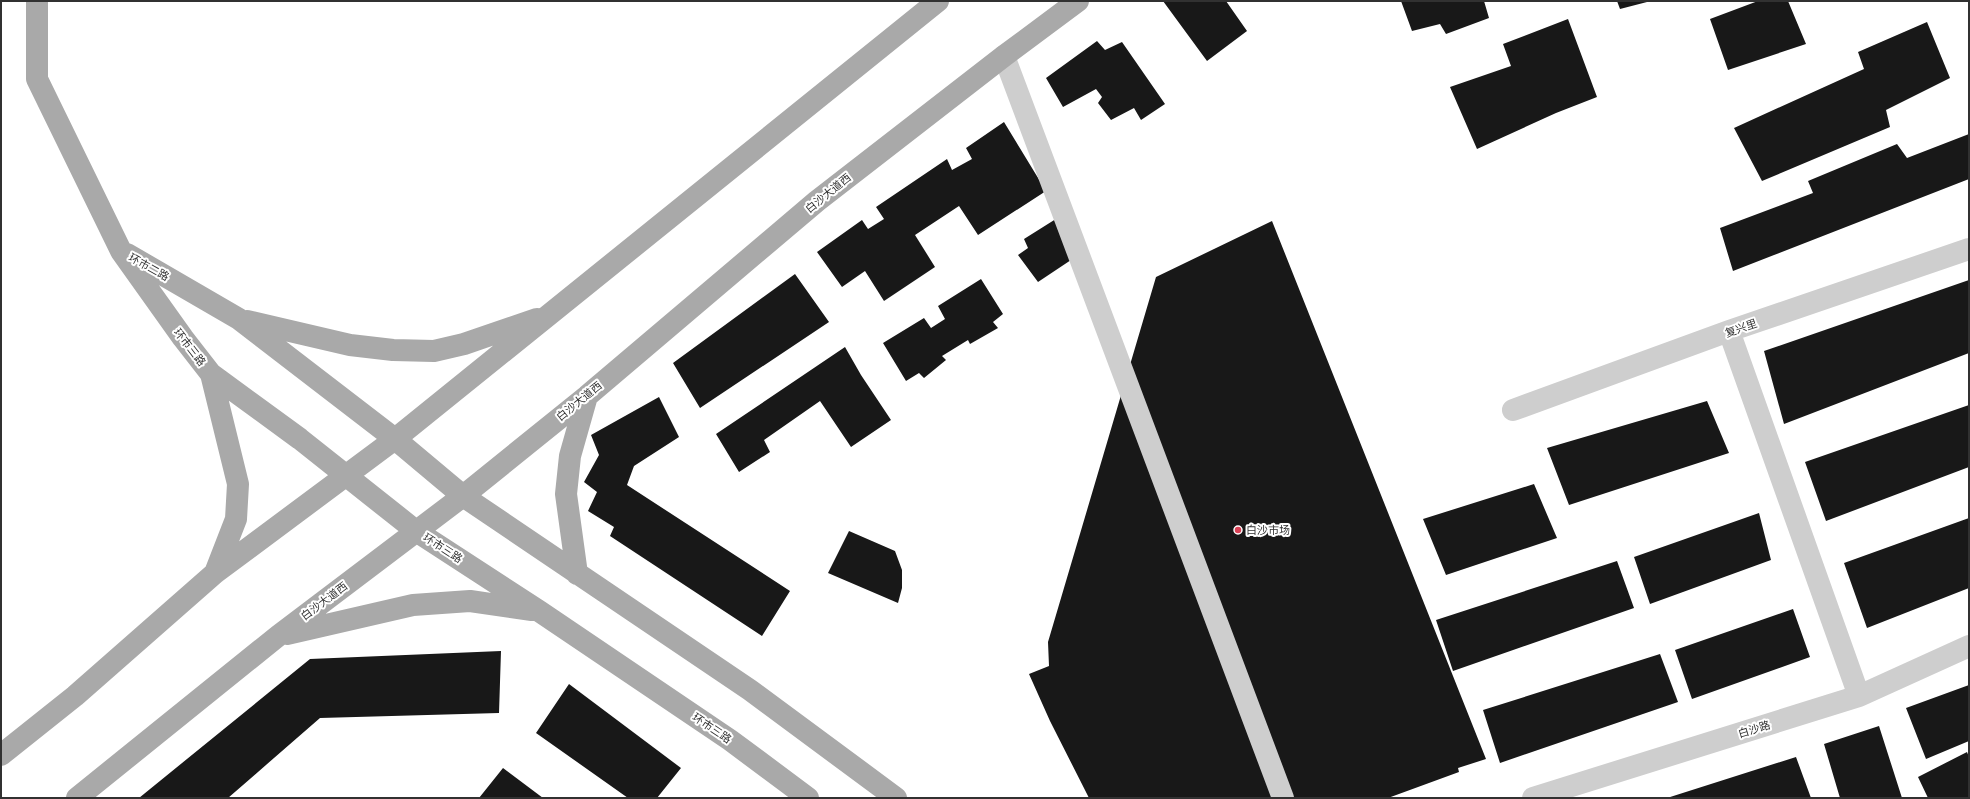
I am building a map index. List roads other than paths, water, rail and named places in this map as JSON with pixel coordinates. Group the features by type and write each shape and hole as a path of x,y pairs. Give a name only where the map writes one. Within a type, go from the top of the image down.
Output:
{"main road":[{"name":"环市二路","path":"37,1 37,79 121,251 239,319 395,439"},
{"path":"1,755 75,696 215,573 395,439 938,1"},
{"name":"白沙大道西","path":"77,798 278,636 463,496 587,396 817,201 1004,56 1078,1"},
{"name":"环市三路","path":"121,251 183,338 211,374 345,475 416,531 539,611 730,740 808,798"},
{"path":"239,319 350,346 393,350 434,350 464,344 553,313"},
{"path":"211,374 228,438 238,484 236,519 215,573"},
{"path":"577,574 566,494 570,456 587,396"},
{"path":"395,439 463,496 750,690 896,798"},
{"path":"278,636 413,605 470,601 539,611"}],"street":[{"path":"1004,56 1283,798"},
{"name":"复兴里","path":"1513,410 1729,331 1969,249"},
{"path":"1729,331 1859,696"},
{"name":"白沙路","path":"1533,798 1859,696 1969,646"}],"place":[{"name":"白沙市场","path":"1238,530"}]}
